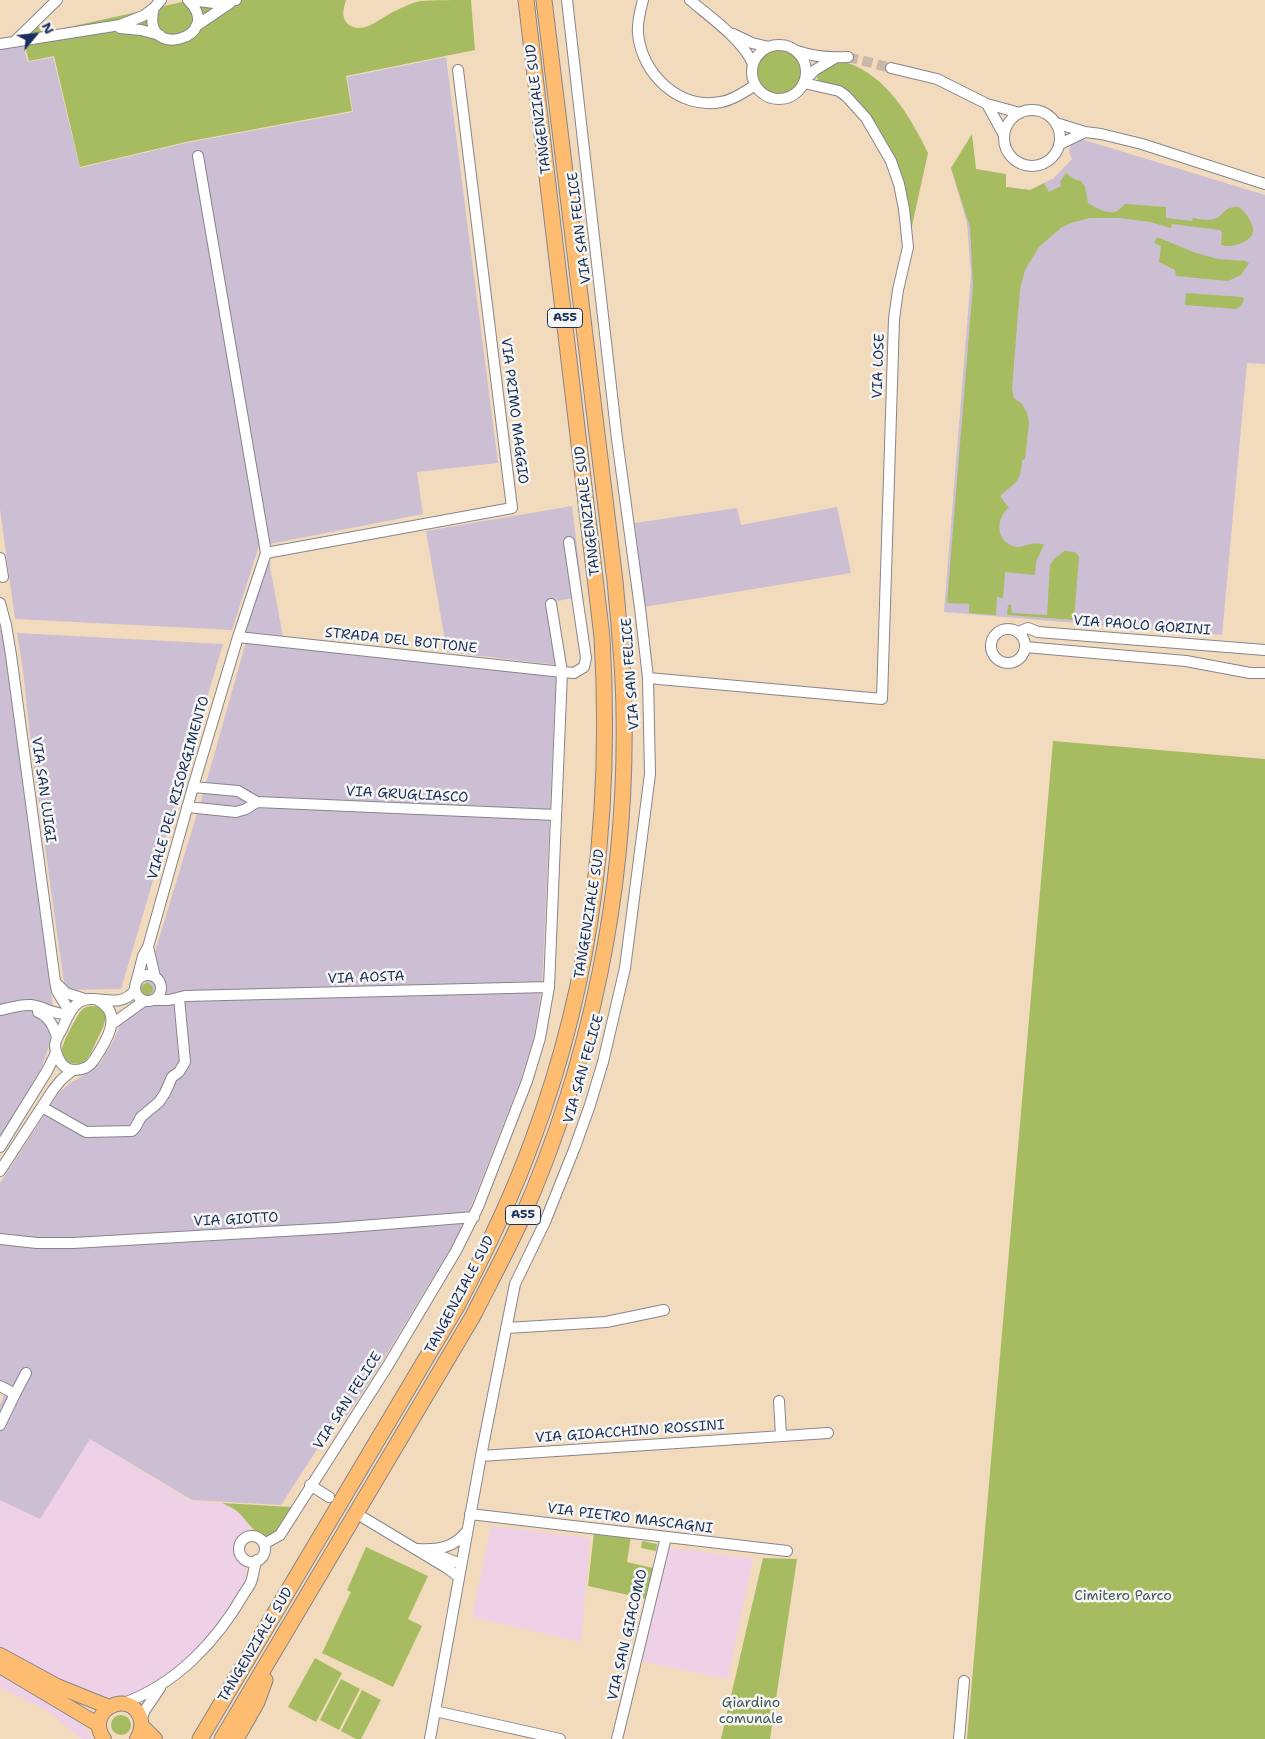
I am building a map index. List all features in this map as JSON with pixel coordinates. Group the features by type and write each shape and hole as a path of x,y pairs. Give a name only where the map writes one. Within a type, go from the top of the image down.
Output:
{"highway":[{"name":"TANGENZIALE SUD","path":"200,1739 456,1308 477,1268 506,1206 534,1138 557,1068 586,950 598,867 605,783 606,700 602,637 526,0"},
{"name":"TANGENZIALE SUD","path":"222,1739 472,1316 521,1221 555,1136 575,1073 597,990 613,903 624,788 624,714 621,642 544,0"},
{"path":"236,1739 258,1702 275,1652"}],"main road":[{"path":"0,1656 57,1686 115,1705 134,1708 140,1728 154,1739"},
{"path":"0,1666 101,1734 104,1712 115,1705"}],"street":[{"path":"15,41 56,0"},
{"path":"189,0 214,3 235,0"},
{"path":"189,0 196,12 196,26"},
{"path":"106,28 124,28 160,35 166,39 180,40 192,32 196,26 235,0"},
{"name":"VIA SAN FELICE","path":"430,1739 467,1530 515,1284 545,1222 590,1105 603,1062 625,968 650,774 648,678 640,601 617,439 567,0"},
{"path":"690,0 744,49 753,64"},
{"path":"0,44 106,28 137,20 159,2"},
{"path":"159,2 153,23 160,35"},
{"path":"640,2 638,34 642,53 658,80 675,94 696,102 722,102 739,95 755,85"},
{"path":"725,30 752,43 769,47"},
{"path":"835,58 815,70 800,90 791,97 784,99 775,100 762,94 755,85 752,74 753,64 760,52 776,45 787,46 810,55 835,58 848,57"},
{"path":"795,50 806,66 805,81"},
{"path":"891,68 937,79 987,104 1020,113"},
{"name":"VIA PRIMO MAGGIO","path":"266,552 512,508 458,70"},
{"name":"VIA LOSE","path":"648,678 882,699 894,319 898,290 908,247 904,209 899,184 891,161 866,118 851,100 839,91 805,81"},
{"path":"987,104 1004,135 1008,153 1014,160 1030,166 1040,165 1048,162 1054,156 1060,144 1060,132 1050,116 1032,110 1020,113 1010,122 1004,135"},
{"path":"1056,124 1142,144 1265,184"},
{"path":"1060,144 1085,132"},
{"path":"198,156 266,552 238,637"},
{"name":"STRADA DEL BOTTONE","path":"238,637 562,672 577,672 582,670 586,664 569,542"},
{"path":"0,558 3,577"},
{"name":"VIA SAN LUIGI","path":"0,603 55,981 57,991 70,1013"},
{"path":"551,604 562,672"},
{"name":"VIA PAOLO GORINI","path":"1018,632 1028,628 1038,632 1054,634 1265,650"},
{"path":"1008,629 1018,632 1022,637 1025,647 1018,660 1010,663 1000,662 993,656 991,641 997,632 1008,629"},
{"name":"VIALE DEL RISORGIMENTO","path":"135,986 143,956 148,948 192,787 238,637"},
{"path":"1025,647 1186,661 1265,673"},
{"name":"VIA SAN FELICE","path":"115,1705 147,1693 164,1683 210,1643 249,1586 254,1566 257,1560 264,1554 264,1544 280,1534 391,1360 456,1252 474,1216 527,1082 540,1038 549,986 562,672"},
{"name":"VIA GRUGLIASCO","path":"192,787 238,791 257,802 556,815"},
{"name":"VIA GRUGLIASCO","path":"187,807 236,812 246,809 257,802"},
{"name":"VIALE DEL RISORGIMENTO","path":"148,948 158,982"},
{"path":"73,1070 62,1064 54,1047 57,1037 77,1004 85,1000 94,999 120,1000 130,994 144,976 152,976 158,982 160,993 112,1024"},
{"path":"55,981 66,993 85,1000"},
{"name":"VIA AOSTA","path":"158,982 168,991 182,997"},
{"path":"135,986 138,996 148,1000"},
{"name":"VIA AOSTA","path":"148,1000 182,997 549,986"},
{"path":"26,1106 40,1110 86,1132 132,1131 141,1117 159,1102 172,1077 179,1072 185,1062 182,997"},
{"path":"0,1171 61,1080 73,1070 82,1069 93,1062 112,1024 112,1013 99,1000"},
{"path":"0,1010 23,1005 40,1007 56,1014 70,1013"},
{"path":"23,1005 45,1015 57,1037"},
{"path":"0,1147 56,1053"},
{"name":"VIA GIOTTO","path":"0,1239 37,1243 73,1243 336,1228 474,1216"},
{"path":"506,1328 606,1322 664,1310"},
{"path":"0,1425 26,1373"},
{"path":"0,1386 15,1394"},
{"path":"779,1400 781,1436"},
{"name":"VIA GIOACCHINO ROSSINI","path":"481,1456 828,1433"},
{"path":"310,1485 329,1497"},
{"name":"VIA PIETRO MASCAGNI","path":"470,1514 787,1551"},
{"path":"364,1518 417,1549 459,1577"},
{"path":"417,1549 445,1548 459,1540 467,1530"},
{"path":"249,1586 246,1564 239,1546 247,1537 257,1537 264,1544"},
{"name":"VIA SAN GIACOMO","path":"617,1739 666,1537"},
{"path":"417,1549 461,1564"},
{"path":"242,1557 249,1561 257,1560"},
{"path":"959,1739 964,1681"},
{"name":"VIA SAN FELICE","path":"140,1728 145,1710 164,1683"},
{"path":"435,1711 559,1739"}],"shaded area":[{"path":"22,42 28,62 53,57 80,168 186,143 353,112 347,77 446,57 498,463 417,472 423,514 259,546 232,630 15,619 0,509 0,49"},
{"path":"1081,139 1265,195 1265,364 1247,363 1222,635 944,612 971,275 967,223 951,168 1006,174 1006,187 1030,190 1054,178 1072,159 1069,152 1071,144"},
{"path":"572,506 583,596 547,603 557,665 447,652 426,531"},
{"path":"837,507 851,573 644,607 635,523 737,508 741,525"},
{"path":"271,562 270,567 283,637 246,633 266,567"},
{"path":"0,629 3,630 9,673 53,1008 53,1024 49,1046 41,1069 0,1137"},
{"path":"17,633 223,644 121,989 65,990"},
{"path":"246,642 556,676 542,986 534,1037 521,1079 468,1214 451,1248 346,1417 340,1414 281,1505 192,1500 90,1439 40,1519 0,1500 0,1405 5,1394 0,1391 0,1183 58,1094 70,1083 92,1071 101,1062 113,1042 119,1024 138,1001 144,988 203,794"},
{"path":"90,1439 191,1501 221,1503 233,1508 255,1532 246,1533 238,1540 235,1549 244,1566 245,1582 238,1596 212,1634 164,1677 130,1696 94,1696 30,1668 26,1661 0,1648 0,1500 40,1519"},
{"path":"491,1526 590,1538 581,1642 472,1617"},
{"path":"670,1548 753,1558 728,1679 639,1661"},
{"path":"0,1674 85,1727 93,1739 82,1739 46,1710 0,1688"}],"green space":[{"path":"191,0 346,0 344,17 346,23 355,28 361,28 367,27 401,8 420,1 471,0 475,50 346,76 352,111 186,142 80,167 54,56 29,61 23,39 37,24 42,33"},
{"path":"774,45 784,45 794,49 802,57 806,72 802,87 794,95 784,99 774,99 764,95 756,87 752,77 752,67 756,57 764,49"},
{"path":"829,62 846,62 862,69 886,88 906,113 928,153 910,235 907,209 868,116 820,83 817,78 817,74"},
{"path":"972,134 976,169 1006,174 1006,187 1030,190 1044,183 1049,192 1061,186 1060,182 1066,173 1081,181 1085,187 1088,203 1104,211 1115,212 1125,204 1166,207 1166,218 1192,221 1193,218 1206,220 1218,218 1229,208 1239,207 1250,220 1253,228 1252,235 1242,243 1225,246 1221,245 1222,233 1220,230 1172,224 1171,228 1150,222 1120,218 1090,218 1062,227 1039,247 1025,270 1020,289 1012,389 1014,398 1022,404 1027,413 1029,423 1025,459 1022,460 1017,481 1000,496 1009,508 1002,517 999,528 1003,539 1013,546 1044,544 1036,562 1035,575 1005,572 1003,598 997,597 996,615 969,613 969,604 947,603 973,285 970,227 951,168"},
{"path":"1157,237 1196,253 1218,259 1249,263 1241,275 1228,281 1176,276 1175,270 1159,262 1161,246 1154,243"},
{"path":"1186,293 1242,297 1244,299 1241,306 1236,309 1185,305"},
{"path":"1065,551 1075,552 1079,557 1074,620 1007,615 1008,605 1011,605 1012,613 1047,615 1050,565 1055,558"},
{"name":"Cimitero Parco","path":"1053,741 1265,759 1265,1739 967,1739"},
{"path":"149,983 152,984 152,994 145,995 142,994 141,987 142,984"},
{"path":"90,1006 103,1009 106,1018 104,1024 87,1059 82,1063 70,1063 63,1056 63,1047 80,1012"},
{"path":"222,1503 292,1507 277,1531 266,1536 255,1531 237,1511"},
{"path":"594,1532 631,1536 627,1562 653,1568 646,1599 588,1586"},
{"path":"642,1541 657,1544 656,1551 641,1548"},
{"path":"366,1547 428,1576 408,1619 422,1626 393,1687 322,1653 351,1592 347,1590"},
{"name":"Giardino comunale","path":"763,1558 797,1559 770,1739 721,1739"},
{"path":"315,1658 342,1673 316,1722 288,1707"},
{"path":"341,1679 360,1689 339,1730 320,1720"},
{"path":"362,1690 381,1700 361,1739 356,1739 341,1731"},
{"path":"121,1715 128,1718 131,1725 128,1732 121,1735 114,1732 111,1725 114,1718"}],"tunnel":[{"path":"848,57 891,68"}]}
